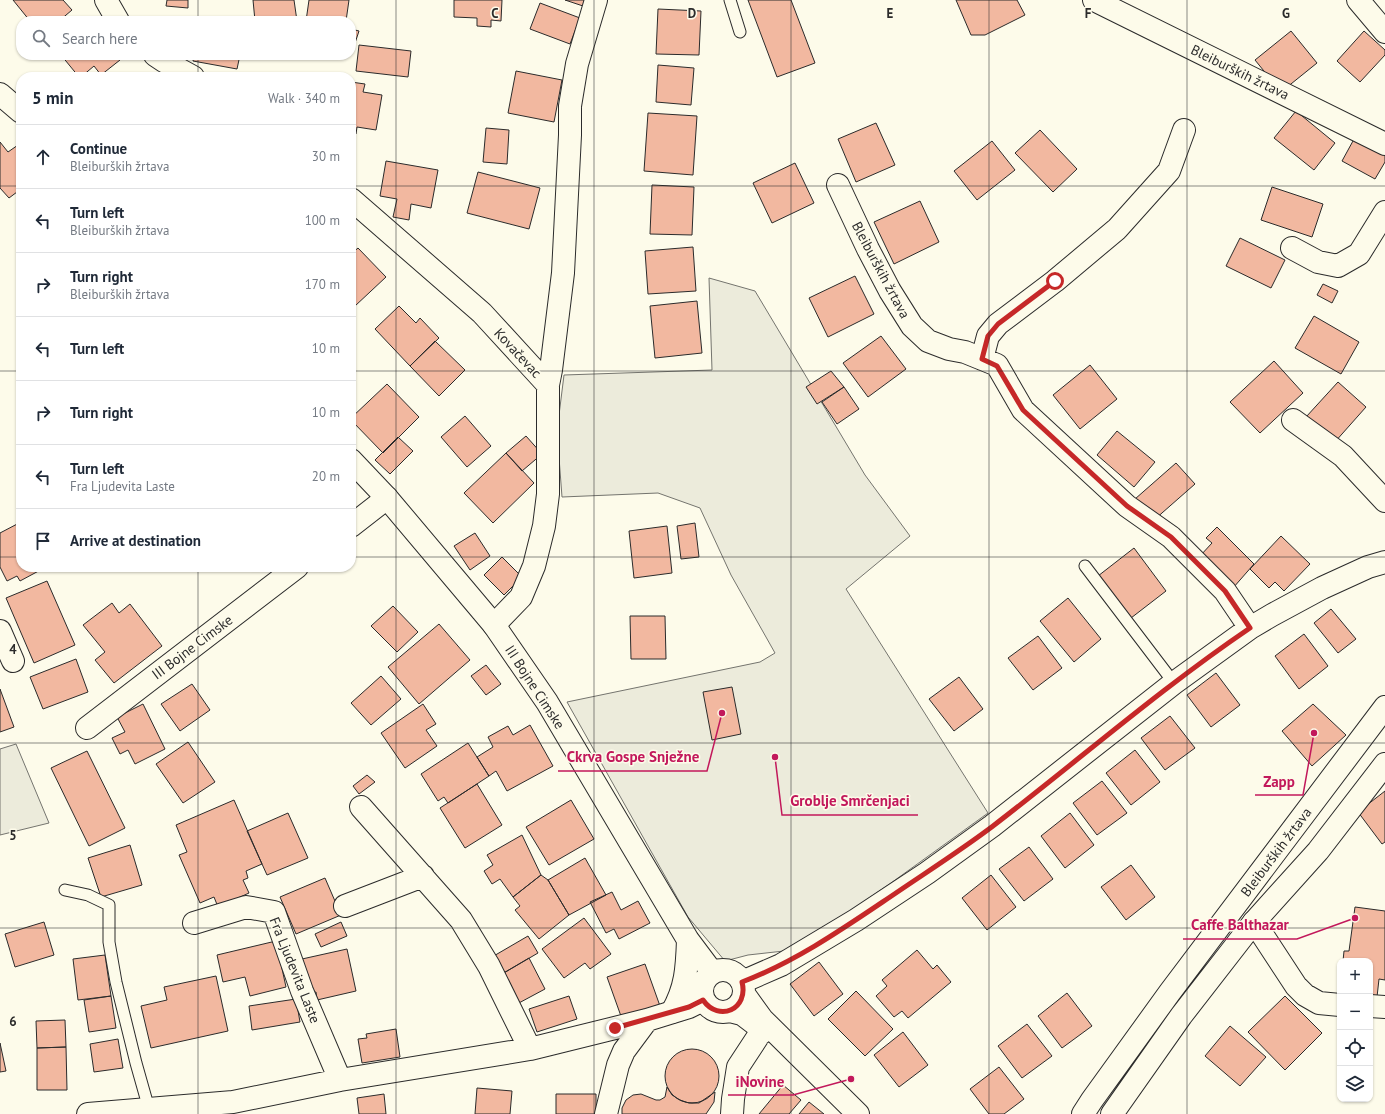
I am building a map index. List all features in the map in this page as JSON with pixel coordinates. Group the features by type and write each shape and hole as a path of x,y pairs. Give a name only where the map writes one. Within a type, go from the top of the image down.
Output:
{"street":[{"path":"106,0 115,16"},
{"path":"548,385 564,273 570,106 576,64 596,0"},
{"name":"Bleiburških žrtava","path":"1094,0 1385,144"},
{"path":"1358,0 1385,32"},
{"path":"162,60 184,72"},
{"path":"0,94 16,108"},
{"path":"982,359 988,336 998,324 1055,281 1117,229 1169,171 1184,130"},
{"name":"Bleiburških žrtava","path":"838,185 868,249 890,291 912,326 928,340 949,349 965,352 997,366 1023,410 1127,506 1171,537 1225,591 1250,628"},
{"name":"Kovačevac","path":"356,203 482,314 548,385 548,494 544,526 534,566 521,597 494,625"},
{"path":"1292,248 1318,262 1338,266 1359,254 1385,212"},
{"path":"1293,420 1343,456 1385,502"},
{"name":"III Bojne Cimske","path":"356,465 387,498 494,625 547,702 688,940 712,972"},
{"path":"356,522 387,498"},
{"path":"730,1011 740,1004 743,988 856,920 926,873 992,826 1174,683 1250,628 1315,591 1379,566"},
{"name":"III Bojne Cimske","path":"87,728 290,572"},
{"path":"0,631 13,661"},
{"name":"Bleiburških žrtava","path":"1083,1114 1170,992 1385,707"},
{"name":"Bleiburških žrtava","path":"1112,1114 1181,1016 1254,922 1318,851 1385,764"},
{"path":"361,807 461,920 489,966 530,1049"},
{"path":"345,906 423,876"},
{"name":"Fra Ljudevita Laste","path":"194,923 246,907 274,912 302,991 340,1080"},
{"path":"1254,922 1296,986 1305,995 1319,1003 1337,1005"},
{"path":"672,1012 680,999 687,971 688,940"},
{"path":"846,1114 764,1031 742,1014 730,1011 717,1011 707,1005 701,994 701,987 707,976 719,969 726,969 738,976 743,988 762,1019 858,1114"},
{"path":"88,1114 149,1109 236,1108 340,1080 530,1049 647,1020 689,1007 703,1000"},
{"path":"1373,1006 1385,1007"},
{"path":"606,1114 618,1065 629,1044 647,1020"},
{"path":"615,1028 620,1030 628,1038 629,1044"},
{"path":"732,1114 738,1067 759,1035 764,1031"}],"lane":[{"path":"730,0 740,32"},
{"path":"1085,566 1174,683"},
{"path":"65,890 88,895 109,905 109,942 116,982 149,1109"}],"shaded area":[{"path":"709,278 755,291 865,475 910,536 846,589 988,813 891,883 793,950 748,955 725,961 688,917 567,702 760,662 775,653 731,575 700,508 658,493 562,497 557,431 564,375 712,370"},
{"path":"16,744 49,823 0,835 0,749"}],"building":[{"path":"13,0 63,0 72,10 65,16 26,16"},
{"path":"167,0 188,0 188,8 166,6"},
{"path":"253,0 294,0 296,16 255,16"},
{"path":"309,0 349,0 347,16 307,16"},
{"path":"454,0 502,0 501,21 491,20 491,27 477,26 477,18 454,17"},
{"path":"565,0 585,0 583,6"},
{"path":"748,0 791,0 815,63 777,77"},
{"path":"956,0 1017,0 1025,15 985,35 971,35"},
{"path":"540,3 580,18 570,44 530,29"},
{"path":"658,9 701,11 699,55 656,54"},
{"path":"356,30 359,31 356,40"},
{"path":"1291,31 1317,63 1281,92 1255,60"},
{"path":"1364,31 1385,50 1385,55 1360,82 1337,61"},
{"path":"359,45 411,51 408,77 356,71"},
{"path":"65,60 120,60 105,72 99,72 94,66 87,72 75,72"},
{"path":"193,60 239,60 237,69"},
{"path":"658,65 694,68 691,105 656,102"},
{"path":"516,71 562,80 554,122 508,113"},
{"path":"356,83 365,84 363,92 382,95 376,130 357,127 356,134"},
{"path":"1296,111 1335,143 1314,170 1274,138"},
{"path":"648,113 697,116 693,175 644,171"},
{"path":"876,123 895,165 856,182 838,139"},
{"path":"486,128 509,130 507,164 483,162"},
{"path":"1040,130 1077,169 1053,192 1015,153"},
{"path":"1359,130 1385,144 1385,162 1375,179 1342,161"},
{"path":"992,141 1015,170 977,200 954,171"},
{"path":"0,142 8,152 16,146 16,193 9,198 0,188"},
{"path":"386,161 438,170 431,208 411,204 409,220 393,217 397,199 380,196"},
{"path":"795,163 814,203 772,223 753,183"},
{"path":"478,172 540,188 529,229 467,213"},
{"path":"652,185 694,187 692,235 650,234"},
{"path":"1272,187 1323,204 1312,237 1261,220"},
{"path":"920,201 939,242 894,264 874,222"},
{"path":"1240,238 1285,260 1271,288 1226,266"},
{"path":"693,247 696,291 648,294 645,251"},
{"path":"358,248 386,277 356,305 356,250"},
{"path":"855,276 874,314 828,337 809,298"},
{"path":"1323,284 1338,291 1332,303 1317,295"},
{"path":"697,301 702,353 655,358 650,306"},
{"path":"399,306 416,323 420,318 439,338 410,366 375,329"},
{"path":"1314,316 1359,342 1341,374 1295,348"},
{"path":"881,336 906,369 868,397 843,363"},
{"path":"435,341 465,370 439,396 410,366"},
{"path":"1274,361 1303,393 1260,433 1230,402"},
{"path":"1090,365 1117,399 1080,429 1053,395"},
{"path":"831,371 844,387 817,404 806,387"},
{"path":"1338,382 1366,407 1334,443 1306,417"},
{"path":"387,384 419,417 383,453 356,425 356,413"},
{"path":"844,387 859,409 837,424 822,402"},
{"path":"465,416 491,446 467,467 441,437"},
{"path":"1117,431 1155,462 1134,487 1097,455"},
{"path":"526,436 542,454 522,471 506,453"},
{"path":"398,437 413,451 390,474 375,460"},
{"path":"506,453 534,483 493,523 464,493"},
{"path":"1176,463 1195,484 1154,520 1135,499"},
{"path":"695,523 699,557 681,559 677,526"},
{"path":"16,525 16,572 37,572 20,581 17,576 7,581 0,567 0,533"},
{"path":"667,526 672,573 634,578 629,531"},
{"path":"1217,527 1254,564 1233,588 1200,556 1212,543 1206,538"},
{"path":"475,533 490,556 470,570 454,546"},
{"path":"1281,536 1310,564 1284,591 1275,582 1269,588 1250,569"},
{"path":"1134,548 1166,591 1131,618 1098,576"},
{"path":"502,557 522,577 504,595 484,575"},
{"path":"47,581 75,645 34,663 6,598"},
{"path":"1068,598 1101,639 1074,662 1040,621"},
{"path":"112,603 119,613 130,604 162,646 114,683 95,660 105,652 83,625"},
{"path":"393,606 418,632 397,652 371,626"},
{"path":"1331,609 1356,639 1338,653 1314,623"},
{"path":"630,616 665,616 666,659 631,659"},
{"path":"439,624 470,660 419,704 388,667"},
{"path":"1304,634 1328,666 1299,689 1275,656"},
{"path":"1038,636 1062,668 1033,690 1008,658"},
{"path":"76,659 88,692 43,709 30,677"},
{"path":"486,665 501,684 486,695 471,676"},
{"path":"1216,673 1240,705 1211,727 1187,695"},
{"path":"381,676 401,699 371,725 351,703"},
{"path":"959,677 983,709 954,731 929,699"},
{"path":"192,684 210,710 180,731 161,704"},
{"path":"732,687 741,734 712,740 703,692"},
{"path":"0,689 14,727 0,732"},
{"path":"143,704 165,749 135,764 128,750 120,754 112,738 125,732 117,717"},
{"path":"423,704 436,724 426,730 437,746 405,768 381,733"},
{"path":"1313,704 1346,735 1312,766 1282,731"},
{"path":"1170,716 1195,748 1165,770 1141,738"},
{"path":"530,725 553,766 507,791 496,771 489,776 477,757 493,747 488,737 508,726 513,735"},
{"path":"188,742 215,782 183,803 156,764"},
{"path":"468,743 489,776 448,803 444,797 438,801 421,774"},
{"path":"1135,750 1160,782 1131,805 1106,773"},
{"path":"87,751 125,828 89,846 51,768"},
{"path":"367,775 375,782 359,794 353,786"},
{"path":"1102,781 1127,813 1097,835 1073,803"},
{"path":"477,784 502,825 465,848 440,808"},
{"path":"1385,791 1385,842 1382,844 1358,812"},
{"path":"234,800 262,864 246,871 248,878 243,880 249,893 218,907 214,897 200,903 179,855 187,852 176,825"},
{"path":"571,800 594,839 549,865 526,827"},
{"path":"288,813 308,858 267,875 247,831"},
{"path":"1070,813 1094,845 1065,868 1041,836"},
{"path":"522,835 541,875 513,897 500,879 492,884 484,871 493,865 487,855"},
{"path":"130,845 142,885 101,897 88,858"},
{"path":"1029,847 1053,879 1024,901 999,869"},
{"path":"585,858 606,895 569,915 548,880"},
{"path":"1131,865 1155,897 1126,920 1101,887"},
{"path":"541,875 548,880 569,915 539,939 515,910 520,906 513,897"},
{"path":"991,875 1016,907 987,930 962,898"},
{"path":"325,878 341,915 296,934 280,897"},
{"path":"612,892 621,910 638,901 650,923 619,939 614,929 606,933 590,902"},
{"path":"1355,907 1385,911 1385,980 1379,979 1377,997 1373,996 1373,958 1343,958 1344,951 1349,951"},
{"path":"584,918 611,954 590,969 585,963 564,978 542,949"},
{"path":"44,922 54,955 15,967 5,934"},
{"path":"341,922 347,936 321,947 315,934"},
{"path":"528,936 538,953 502,974 492,957"},
{"path":"276,941 286,987 250,996 245,977 223,982 217,955"},
{"path":"347,949 356,991 317,1000 316,992 309,994 302,959"},
{"path":"917,950 933,969 937,965 951,982 908,1018 902,1011 894,1017 876,996 887,986 882,980"},
{"path":"105,955 111,996 78,1000 73,959"},
{"path":"529,958 545,989 517,1004 502,974"},
{"path":"819,962 843,994 814,1016 790,984"},
{"path":"645,964 660,1006 622,1019 607,977"},
{"path":"216,976 228,1031 151,1048 141,1006 167,1000 164,987"},
{"path":"856,991 893,1029 865,1056 828,1019"},
{"path":"1067,993 1092,1026 1062,1048 1038,1016"},
{"path":"111,996 116,1028 89,1032 84,1000"},
{"path":"569,996 577,1019 537,1032 529,1009"},
{"path":"1285,996 1322,1033 1285,1070 1248,1032"},
{"path":"296,999 300,1022 252,1030 249,1006"},
{"path":"65,1020 66,1047 37,1048 36,1021"},
{"path":"1027,1024 1052,1056 1022,1078 998,1046"},
{"path":"1230,1026 1266,1057 1240,1086 1205,1056"},
{"path":"396,1029 400,1057 362,1063 358,1039 367,1038 366,1034"},
{"path":"903,1032 928,1065 899,1087 874,1055"},
{"path":"118,1039 123,1068 94,1072 90,1044"},
{"path":"0,1043 6,1071 0,1072"},
{"path":"66,1047 67,1090 37,1090 37,1048"},
{"path":"692,1049 702,1051 711,1057 717,1066 719,1076 717,1086 711,1095 702,1101 692,1103 682,1101 673,1095 667,1086 665,1076 667,1066 673,1057 682,1051"},
{"path":"999,1067 1024,1099 1004,1114 989,1114 970,1089"},
{"path":"783,1085 801,1100 789,1114 759,1114"},
{"path":"667,1087 672,1095 689,1103 699,1103 715,1092 714,1102 706,1114 622,1114 622,1108 626,1100 633,1095 641,1094 656,1100 660,1100 665,1097"},
{"path":"477,1088 512,1091 510,1114 475,1114"},
{"path":"384,1094 386,1114 359,1114 357,1098"},
{"path":"556,1094 596,1094 596,1114 556,1114"},
{"path":"809,1102 824,1114 799,1114"}],"place":[{"name":"Ckrva Gospe Snježne","path":"722,713"},
{"name":"Zapp","path":"1314,733"},
{"name":"Groblje Smrčenjaci","path":"775,757"},
{"name":"Caffe Balthazar","path":"1355,918"},
{"name":"iNovine","path":"851,1079"}],"route":[{"path":"615,1028 689,1007 703,1000 712,1009 717,1011 730,1011 735,1008 740,1004 744,994 742,982 781,965 856,920 926,873 992,826 1174,683 1250,628 1225,591 1171,537 1127,506 1023,410 997,366 982,359 988,336 998,324 1055,281"}]}
